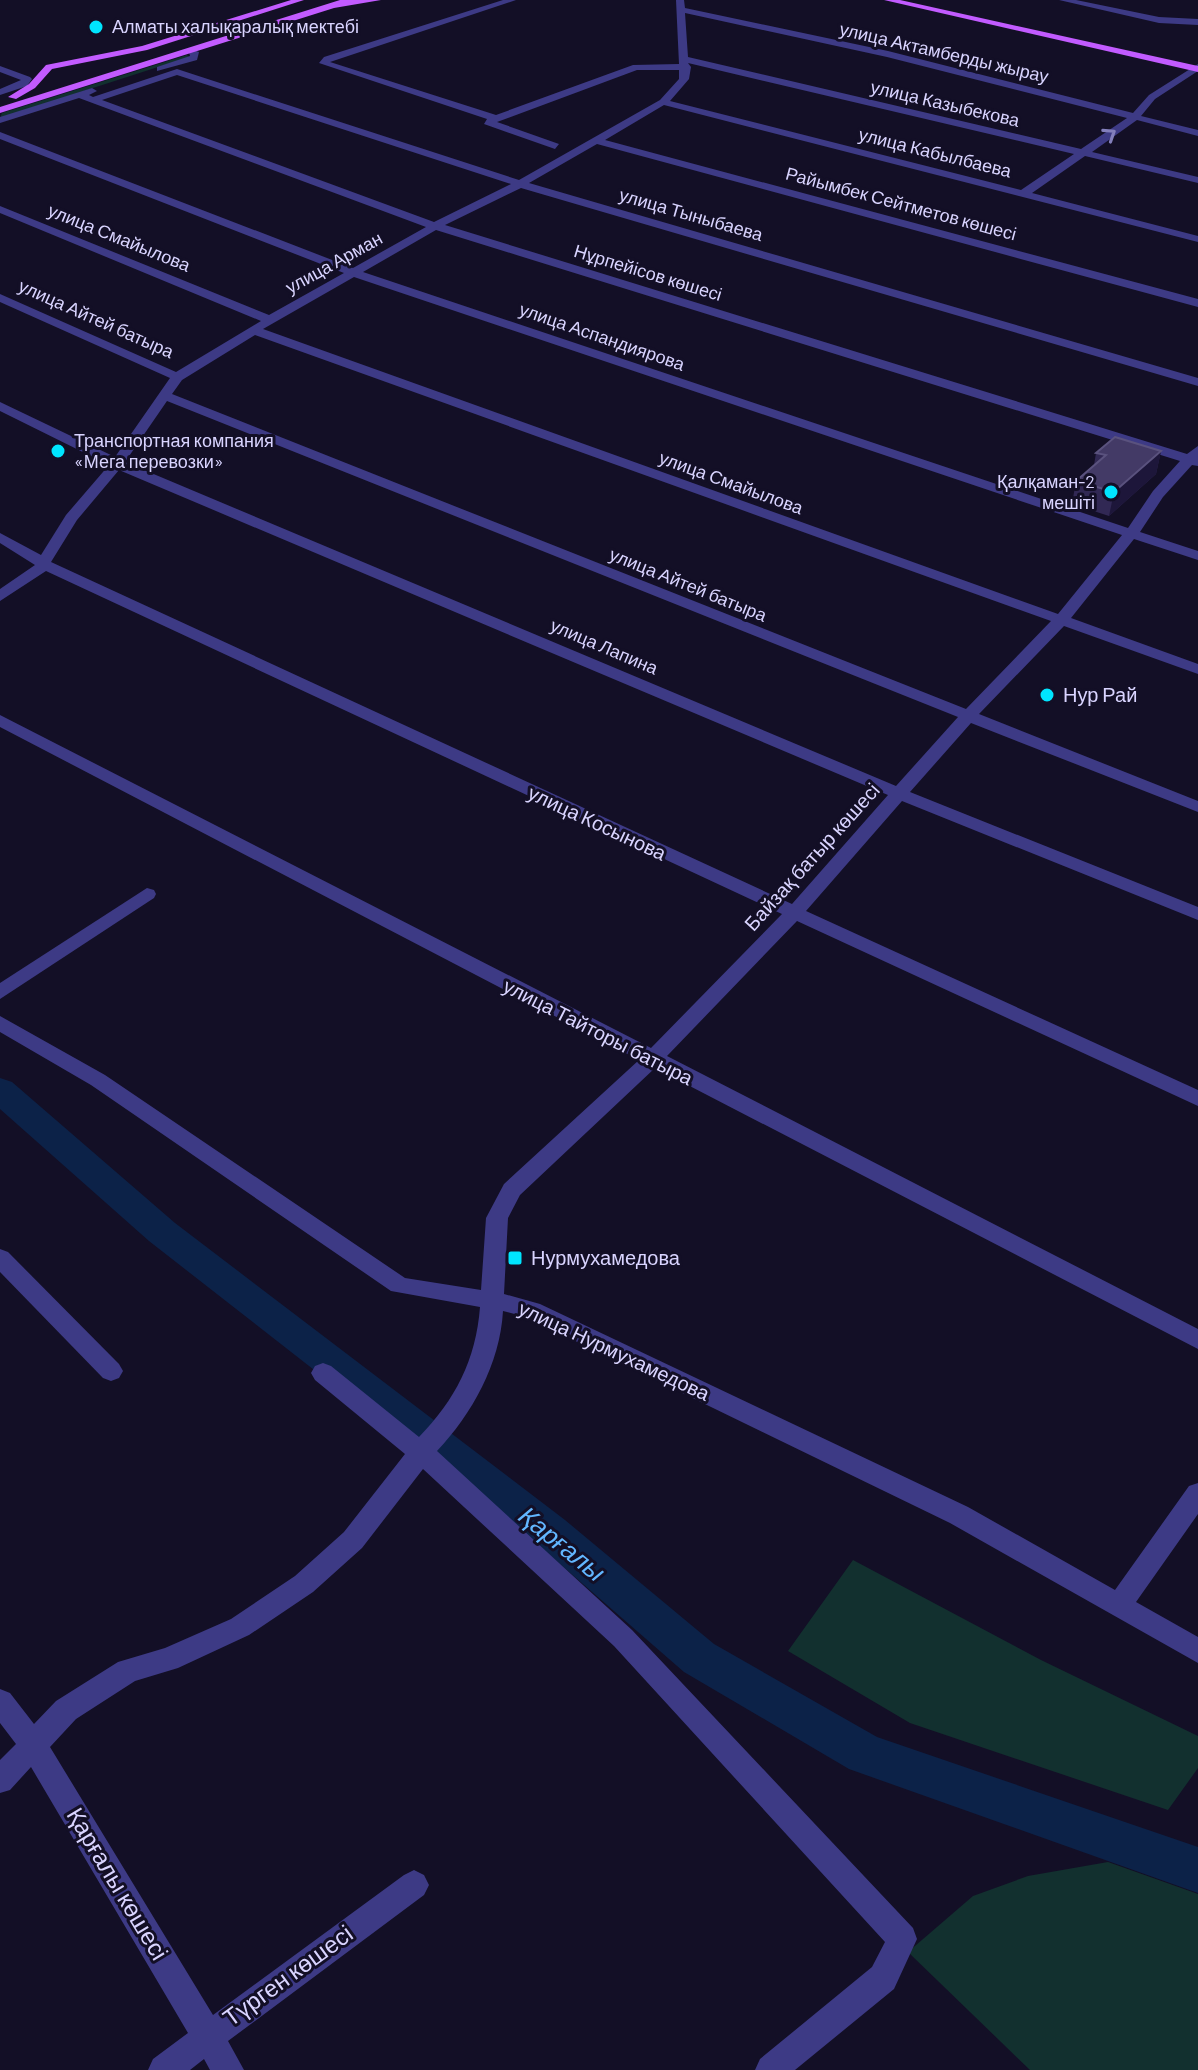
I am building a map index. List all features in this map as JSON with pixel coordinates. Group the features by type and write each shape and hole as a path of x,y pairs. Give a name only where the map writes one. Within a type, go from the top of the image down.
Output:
{"main road":[{"path":"13,97 32,86 43,70 144,48 300,0"},
{"path":"0,101 325,4 349,0"},
{"path":"0,110 248,32 325,4 377,0"},
{"path":"888,0 1197,68"},
{"path":"66,63 55,70 83,72 114,66"}],"street":[{"path":"497,119 324,63 327,59 512,0"},
{"path":"1063,0 1159,20 1198,22"},
{"path":"681,5 685,63"},
{"name":"улица Актамберды жырау","path":"681,5 1198,133"},
{"path":"0,120 191,59 196,54 191,50"},
{"name":"улица Казыбекова","path":"497,119 636,67 685,63 1198,180"},
{"name":"улица Арман","path":"0,596 37,573 71,518 117,464 177,377 435,226 520,184 663,102 684,79 685,63"},
{"path":"1023,194 1134,118 1152,97 1197,68"},
{"path":"0,69 27,81 0,92"},
{"name":"улица Тыныбаева","path":"93,100 177,72 520,184 1198,382"},
{"name":"Нұрпейісов көшесі","path":"79,95 435,226 1195,457"},
{"name":"улица Кабылбаева","path":"663,102 1198,239"},
{"path":"497,119 488,122 555,146"},
{"name":"улица Аспандиярова","path":"0,135 355,273 1198,556"},
{"name":"Райымбек Сейтметов көшесі","path":"595,140 1198,303"},
{"name":"улица Смайылова","path":"0,209 270,320"},
{"name":"улица Айтей батыра","path":"0,298 177,377"},
{"name":"улица Смайылова","path":"253,330 1198,669"},
{"name":"улица Айтей батыра","path":"165,396 966,718 1198,807"},
{"name":"улица Лапина","path":"0,406 117,464 898,793 1198,914"},
{"name":"Байзақ батыр көшесі","path":"0,1780 66,1710 128,1671 169,1659 240,1627 304,1584 353,1540 422,1450 454,1417 477,1372 490,1331 492,1255 497,1218 512,1190 651,1060 793,914 966,718 1061,620 1131,534 1158,494 1195,457"},
{"name":"улица Косынова","path":"0,537 73,579 1198,1099"},
{"name":"улица Тайторы батыра","path":"0,720 651,1060 1198,1340"},
{"path":"0,992 147,894"},
{"name":"улица Нурмухамедова","path":"0,1023 98,1080 399,1285 440,1295 493,1298 532,1310 959,1515 1198,1651"},
{"path":"0,1258 111,1371"},
{"path":"323,1373 422,1450 623,1638 902,1939 883,1978 771,2070"},
{"path":"1120,1604 1198,1494"},
{"name":"Қарғалы көшесі","path":"0,1702 33,1744 228,2070"},
{"name":"Түрген көшесі","path":"164,2070 414,1885"}],"green space":[{"path":"187,55 189,57 0,118 2,113"},
{"path":"853,1560 1041,1660 1198,1736 1198,1768 1168,1810 910,1723 788,1651"},
{"path":"1108,1862 1198,1894 1198,2070 1030,2070 908,1952 973,1896 1028,1876"}],"building":[{"path":"1115,437 1161,451 1114,492 1076,481 1106,455 1096,453"}],"waterway":[{"name":"Қарғалы","path":"0,1090 162,1232 551,1532 699,1658 865,1754 1198,1870"}],"place":[{"name":"Алматы халықаралық мектебі","path":"96,27"},
{"name":"Транспортная компания «Мега перевозки»","path":"58,451"},
{"name":"Қалқаман-2 мешіті","path":"1111,492"},
{"name":"Нур Рай","path":"1047,695"},
{"name":"Нурмухамедова","path":"515,1258"}]}
